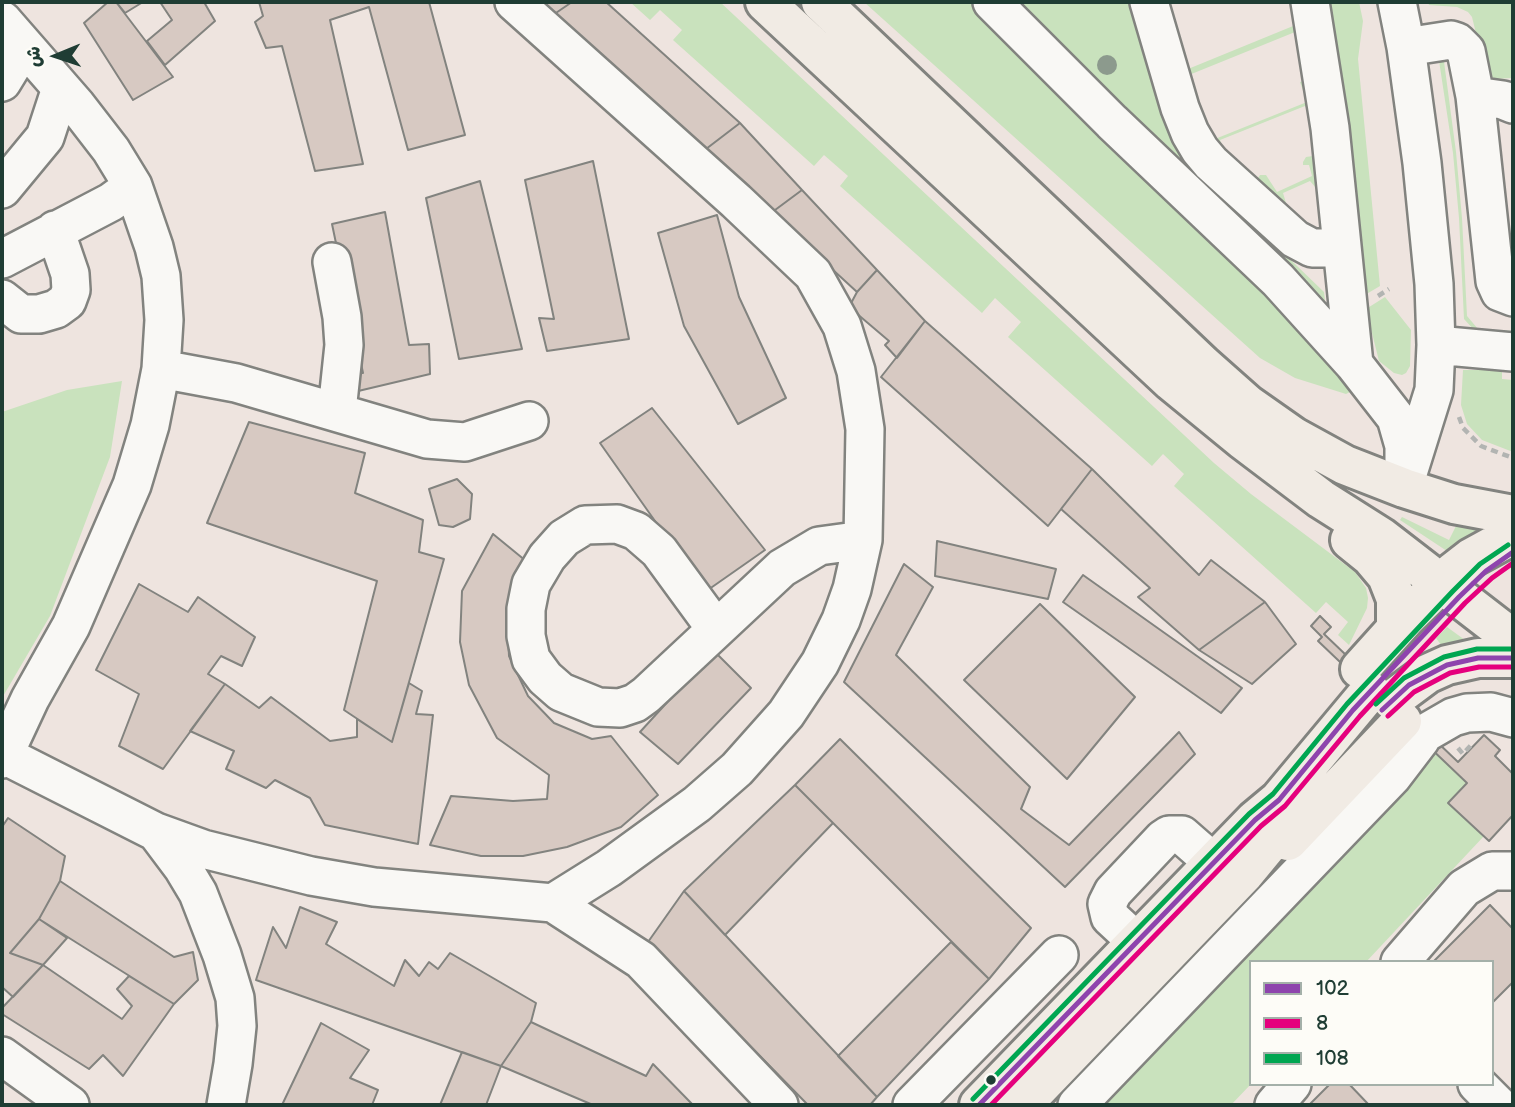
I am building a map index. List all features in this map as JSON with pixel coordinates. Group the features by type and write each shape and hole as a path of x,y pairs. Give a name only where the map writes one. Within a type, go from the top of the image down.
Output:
{"main road":[{"path":"765,2 1171,381 1243,440 1321,499 1457,584 1513,611"},
{"path":"821,2 1247,404 1294,437 1345,465 1454,504 1513,515"},
{"path":"1321,499 1340,530 1371,557 1387,576 1396,599 1390,703"},
{"path":"1022,1105 1229,868 1390,703 1457,584 1480,552 1513,535"},
{"path":"1396,628 1457,584 1513,552"},
{"path":"1457,584 1513,639"},
{"path":"979,1105 1137,942 1229,868 1268,790 1427,674 1447,665 1478,658 1513,658"},
{"path":"1390,703 1478,680 1513,680"}],"street":[{"path":"514,2 736,201 813,274 842,326 856,371 865,429 863,540 852,589 841,620 820,663 786,714 737,769 697,804 609,868 553,903"},
{"path":"992,2 1112,122 1278,280 1354,364 1396,418 1404,446 1404,488"},
{"path":"1149,2 1180,108 1200,150 1295,239 1312,248 1342,248"},
{"path":"1310,2 1330,128 1354,364"},
{"path":"1397,2 1406,47 1427,211 1436,345 1434,390 1404,488"},
{"path":"2,82 13,33"},
{"path":"13,33 111,150 133,186 161,276 164,320 161,369 150,425 132,485 71,626 30,699 3,756 156,832 203,849 311,876 374,887 553,903 641,960 779,1105"},
{"path":"1406,47 1451,40 1466,51 1501,214 1503,257 1497,287 1505,295 1513,297"},
{"path":"2,189 45,137 61,88"},
{"path":"1475,96 1513,104"},
{"path":"2,259 111,202 133,186"},
{"path":"2,299 21,314 56,309 67,301 71,290 70,274 55,230"},
{"path":"332,262 344,345 337,411"},
{"path":"1436,345 1513,352"},
{"path":"161,369 236,383 427,439 465,442 529,421"},
{"path":"716,629 659,551 636,531 617,524 586,525 564,537 547,557 531,584 526,609 526,636 531,659 545,678 561,692 598,707 620,708 635,703 716,629 782,568 804,553 834,542 863,540"},
{"path":"1077,1105 1383,787 1390,703 1453,717 1467,713 1492,712 1513,718"},
{"path":"156,832 198,893 235,998 237,1026 226,1105"},
{"path":"1137,942 1110,917 1107,904 1113,892 1163,839 1169,835 1182,835 1229,868"},
{"path":"1402,960 1464,888 1492,871 1513,871"},
{"path":"912,1105 1059,955"},
{"path":"2,1056 70,1105"},
{"path":"1274,1105 1290,1086"},
{"path":"1479,1086 1499,1105"},
{"path":"1507,1105 1513,1098"}],"green space":[{"path":"630,2 720,2 1214,463 1355,572 1366,588 1368,598 1367,608 1349,645 1338,635 1348,622 1326,602 1316,613 1174,486 1184,474 1163,454 1152,466 1008,337 1021,322 995,298 982,313 840,186 848,176 824,155 814,166 673,40 682,30 660,10 650,20"},
{"path":"864,2 980,2 1300,321 1352,391 1346,394 1295,378 1260,358"},
{"path":"1008,2 1138,2 1183,156 1324,292 1326,309"},
{"path":"1321,2 1359,2 1363,21 1358,59 1380,286 1353,302"},
{"path":"1428,2 1513,2 1513,78 1494,79 1485,70 1472,17 1468,12 1457,7 1429,5"},
{"path":"1298,24 1300,30 1189,75 1182,52 1188,69"},
{"path":"1438,54 1443,54 1456,152 1467,316 1478,329 1513,331 1513,343 1475,331 1464,319 1453,153"},
{"path":"1304,81 1313,118 1305,106 1220,140 1226,155 1223,156 1215,139 1307,102 1300,82"},
{"path":"1306,157 1316,158 1320,199 1310,181 1283,193 1289,213 1256,181 1260,175 1266,175 1277,192 1312,176 1309,165 1303,165 1303,162"},
{"path":"1385,297 1411,330 1410,366 1402,375 1394,373 1379,361 1366,309"},
{"path":"1463,370 1502,370 1502,379 1513,380 1513,452 1482,440 1467,424 1461,405"},
{"path":"122,381 110,457 50,616 2,698 2,412 67,390"},
{"path":"1402,517 1449,540 1458,522 1499,525 1456,557 1400,520"},
{"path":"1447,627 1476,648 1447,653 1436,638"},
{"path":"1436,753 1467,783 1449,803 1484,836 1368,960 1249,960 1249,1086 1231,1105 1105,1105"}],"building":[{"path":"108,2 116,2 173,77 133,100 84,23"},
{"path":"116,2 143,2 125,13"},
{"path":"160,2 204,2 215,21 165,65 147,41 172,20"},
{"path":"259,2 429,2 465,135 408,150 369,7 330,20 363,164 315,171 282,46 266,48 255,22 263,16"},
{"path":"535,2 572,2 550,17"},
{"path":"572,2 606,2 740,123 706,149 550,17"},
{"path":"740,123 802,190 771,213 706,149"},
{"path":"593,161 629,339 547,351 539,318 554,319 525,180"},
{"path":"480,181 522,349 459,359 426,198"},
{"path":"802,190 877,270 857,292 771,213"},
{"path":"385,212 409,345 429,344 430,374 354,392 348,373 363,373 332,224"},
{"path":"717,215 739,297 786,398 738,424 684,326 658,233"},
{"path":"877,270 925,321 897,358 885,345 889,341 849,307 857,292"},
{"path":"925,321 1092,469 1048,526 881,377"},
{"path":"652,408 765,550 705,592 600,443"},
{"path":"249,422 365,453 355,493 423,520 419,552 444,559 392,742 344,710 377,581 207,523"},
{"path":"1092,469 1199,575 1211,560 1265,602 1199,650 1138,597 1150,588 1061,509"},
{"path":"457,479 472,494 470,519 453,527 439,525 429,489"},
{"path":"493,534 526,561 507,609 509,656 528,696 554,723 592,739 611,736 658,795 621,827 567,847 523,856 481,856 430,845 451,796 513,801 547,799 549,775 497,738 469,685 460,642 462,591"},
{"path":"937,541 1056,569 1048,599 935,576"},
{"path":"904,564 933,587 896,655 1030,787 1021,809 1069,845 1179,732 1195,754 1065,887 844,682"},
{"path":"1083,575 1242,688 1221,713 1063,602"},
{"path":"139,584 188,612 198,597 255,637 242,666 221,656 208,674 225,684 163,769 119,746 139,694 96,670"},
{"path":"1265,602 1296,644 1252,684 1199,650"},
{"path":"1040,604 1135,697 1067,779 964,680"},
{"path":"1320,616 1331,627 1324,634 1458,762 1484,735 1500,750 1495,756 1513,774 1513,815 1489,841 1448,803 1467,783 1318,641 1322,637 1311,626"},
{"path":"714,651 751,688 678,764 640,732"},
{"path":"409,683 422,691 416,714 433,715 418,844 325,825 310,798 275,780 266,788 226,769 234,751 190,731 225,684 259,708 271,697 330,741 357,737 357,719 392,742"},
{"path":"840,739 1031,928 989,979 795,785"},
{"path":"795,785 833,823 725,935 684,891"},
{"path":"8,818 65,856 60,881 39,919 10,953 43,965 13,997 2,987 2,827"},
{"path":"60,881 174,957 193,952 198,980 174,1004 39,919"},
{"path":"684,891 877,1097 870,1105 808,1105 648,942"},
{"path":"1490,905 1513,929 1513,982 1494,1001 1494,960 1435,960"},
{"path":"300,907 337,922 326,944 394,986 405,960 419,976 429,962 438,969 450,953 536,1003 531,1022 501,1066 256,980 273,927 286,948"},
{"path":"39,919 67,938 43,965 10,953"},
{"path":"951,942 989,979 877,1097 838,1056"},
{"path":"43,965 122,1019 132,1006 117,989 129,976 174,1004 123,1076 103,1055 89,1069 2,1014 2,1008"},
{"path":"531,1022 646,1076 653,1064 693,1105 593,1105 501,1066"},
{"path":"321,1023 369,1050 350,1078 378,1090 372,1105 282,1105"},
{"path":"462,1052 501,1066 486,1105 440,1105"},
{"path":"1328,1086 1351,1086 1369,1105 1309,1105"}],"transit line":[{"name":"108","path":"973,1099 1249,814 1273,794 1347,704 1453,591 1480,564 1508,545"},
{"name":"102","path":"979,1105 1255,820 1279,800 1353,710 1459,597 1486,571 1513,552"},
{"name":"8","path":"991,1105 1261,826 1285,806 1360,716 1465,603 1513,563"},
{"name":"108","path":"1376,704 1404,678 1444,657 1477,649 1513,649"},
{"name":"102","path":"1382,710 1409,685 1447,665 1478,658 1513,658"},
{"name":"8","path":"1388,716 1414,692 1450,673 1479,667 1513,667"}]}
